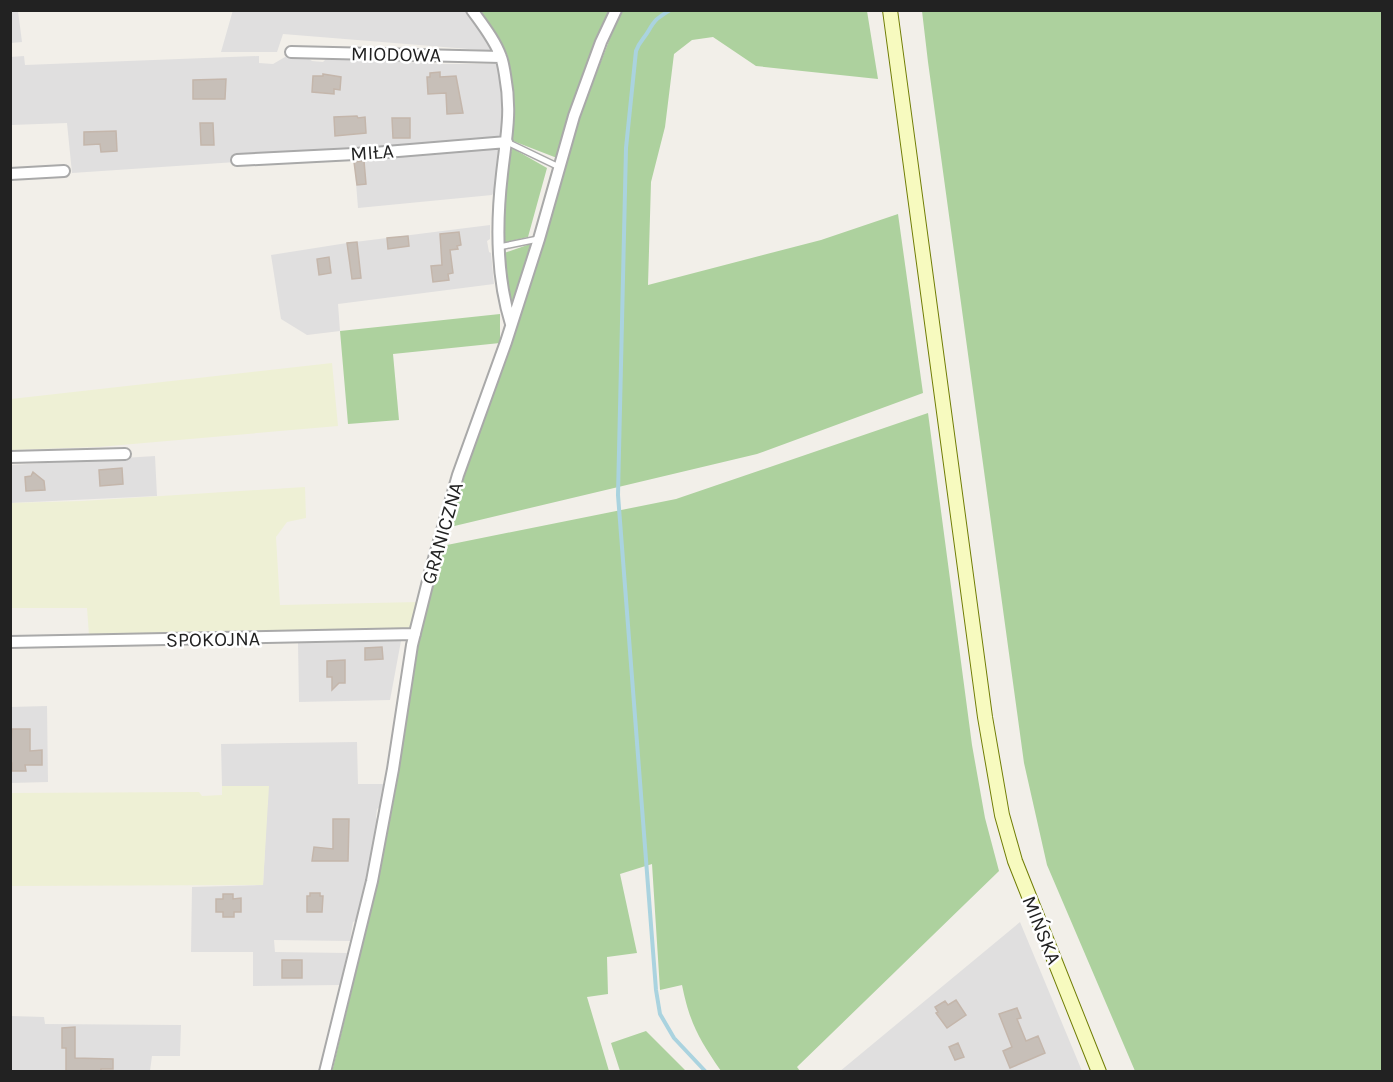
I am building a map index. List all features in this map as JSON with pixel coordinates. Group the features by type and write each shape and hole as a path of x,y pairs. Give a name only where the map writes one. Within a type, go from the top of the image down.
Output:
{"main road":[{"name":"MIŃSKA","path":"890,10 996,785 1021,878 1100,1071"}],"street":[{"path":"472,10 501,57 510,100 500,197 499,247 501,284 511,324"},
{"name":"GRANICZNA","path":"326,1071 372,881 415,634 458,475 539,239 574,116 601,42 616,10"},
{"name":"MIODOWA","path":"291,52 501,57"},
{"name":"MIŁA","path":"237,160 385,152 507,142"},
{"path":"10,174 64,171"},
{"path":"10,458 125,454"},
{"name":"SPOKOJNA","path":"10,642 415,634"}],"lane":[{"path":"507,142 559,167"},
{"path":"499,247 539,239"}],"shaded area":[{"path":"11,10 18,11 22,42 11,43"},
{"path":"233,10 465,11 480,27 493,51 283,34 277,52 221,52"},
{"path":"24,56 25,65 259,56 259,63 273,64 285,57 308,58 312,61 323,62 327,58 444,64 500,64 505,113 501,126 504,138 236,156 236,162 72,173 67,123 11,125 10,57"},
{"path":"504,145 495,191 492,195 358,208 354,158"},
{"path":"490,225 490,239 487,241 491,253 494,284 338,304 340,331 307,335 281,319 271,255"},
{"path":"155,456 157,496 11,503 11,465"},
{"path":"401,641 390,700 299,702 298,643"},
{"path":"47,706 48,782 11,783 10,707"},
{"path":"357,742 358,784 384,784 380,807 377,809 377,821 358,920 353,922 350,941 274,940 275,952 347,953 340,985 253,986 253,952 191,952 192,887 263,885 268,786 222,786 221,744"},
{"path":"1020,922 1082,1071 839,1072"},
{"path":"11,1016 44,1017 45,1024 181,1025 180,1056 152,1056 150,1071 11,1072"}],"green space":[{"path":"477,11 612,11 598,42 557,158 513,141 512,94 506,60 497,39"},
{"path":"621,11 867,11 878,79 756,66 713,37 692,40 674,54 665,127 651,182 648,285 821,240 898,214 923,393 757,454 446,528 572,138"},
{"path":"922,11 1382,11 1382,1071 1135,1071 1047,865 1024,763"},
{"path":"512,148 547,168 528,237 503,243 503,190"},
{"path":"536,242 513,304 507,303 504,253"},
{"path":"500,314 500,343 393,354 399,420 348,424 340,331"},
{"path":"332,363 338,426 98,447 11,450 11,399"},
{"path":"928,413 972,745 985,818 999,871 797,1067 800,1071 721,1071 696,1031 682,985 660,990 652,864 620,874 637,953 607,957 608,994 587,997 609,1071 332,1072 379,876 419,638 442,546 676,499"},
{"path":"305,487 306,518 287,522 276,537 280,605 419,602 413,629 89,635 87,608 11,608 10,503 82,501"},
{"path":"222,786 269,786 263,885 11,886 11,793 199,792 202,796 222,795"},
{"path":"646,1031 686,1071 620,1071 611,1043"}],"building":[{"path":"440,72 440,77 456,76 463,113 447,114 446,93 428,94 427,77 430,77 430,73"},
{"path":"323,74 341,77 340,90 334,89 334,94 312,92 313,76 323,76"},
{"path":"226,79 225,99 193,99 193,80"},
{"path":"357,116 358,118 365,117 366,133 335,136 334,117"},
{"path":"392,118 410,118 410,138 393,138"},
{"path":"200,123 213,123 214,145 201,145"},
{"path":"116,131 117,151 101,152 100,144 84,145 84,132"},
{"path":"364,161 366,184 357,185 354,162"},
{"path":"459,232 461,245 457,246 458,249 450,250 453,273 448,274 449,280 433,282 431,266 442,265 440,234"},
{"path":"408,236 409,246 388,249 387,238"},
{"path":"357,242 361,278 352,279 347,243"},
{"path":"329,257 331,273 319,275 317,259"},
{"path":"122,468 123,484 100,486 99,470"},
{"path":"33,472 44,481 45,490 26,491 25,477 31,476"},
{"path":"382,647 383,659 365,660 365,648"},
{"path":"345,660 345,683 339,683 332,690 332,677 327,677 327,661"},
{"path":"12,729 30,729 30,751 42,750 42,765 25,765 26,771 12,771 12,763 10,763"},
{"path":"333,819 349,819 348,861 312,861 314,847 333,849"},
{"path":"310,893 320,893 320,896 323,896 322,912 307,912 307,896 310,896"},
{"path":"223,894 233,894 233,899 241,898 241,912 234,912 234,917 223,917 223,912 216,912 216,899 223,899"},
{"path":"282,960 302,960 302,978 282,978"},
{"path":"956,1000 966,1015 947,1028 936,1013 938,1012 935,1007 945,1001 948,1005"},
{"path":"1017,1008 1021,1018 1017,1019 1026,1041 1038,1036 1045,1053 1010,1068 1003,1051 1012,1047 999,1014"},
{"path":"75,1027 75,1058 113,1059 113,1069 66,1071 66,1048 62,1048 62,1028"},
{"path":"958,1043 964,1057 955,1060 949,1047"}],"waterway":[{"path":"670,10 656,21 636,51 626,148 618,495 656,990 660,1014 674,1038 706,1072"}]}
